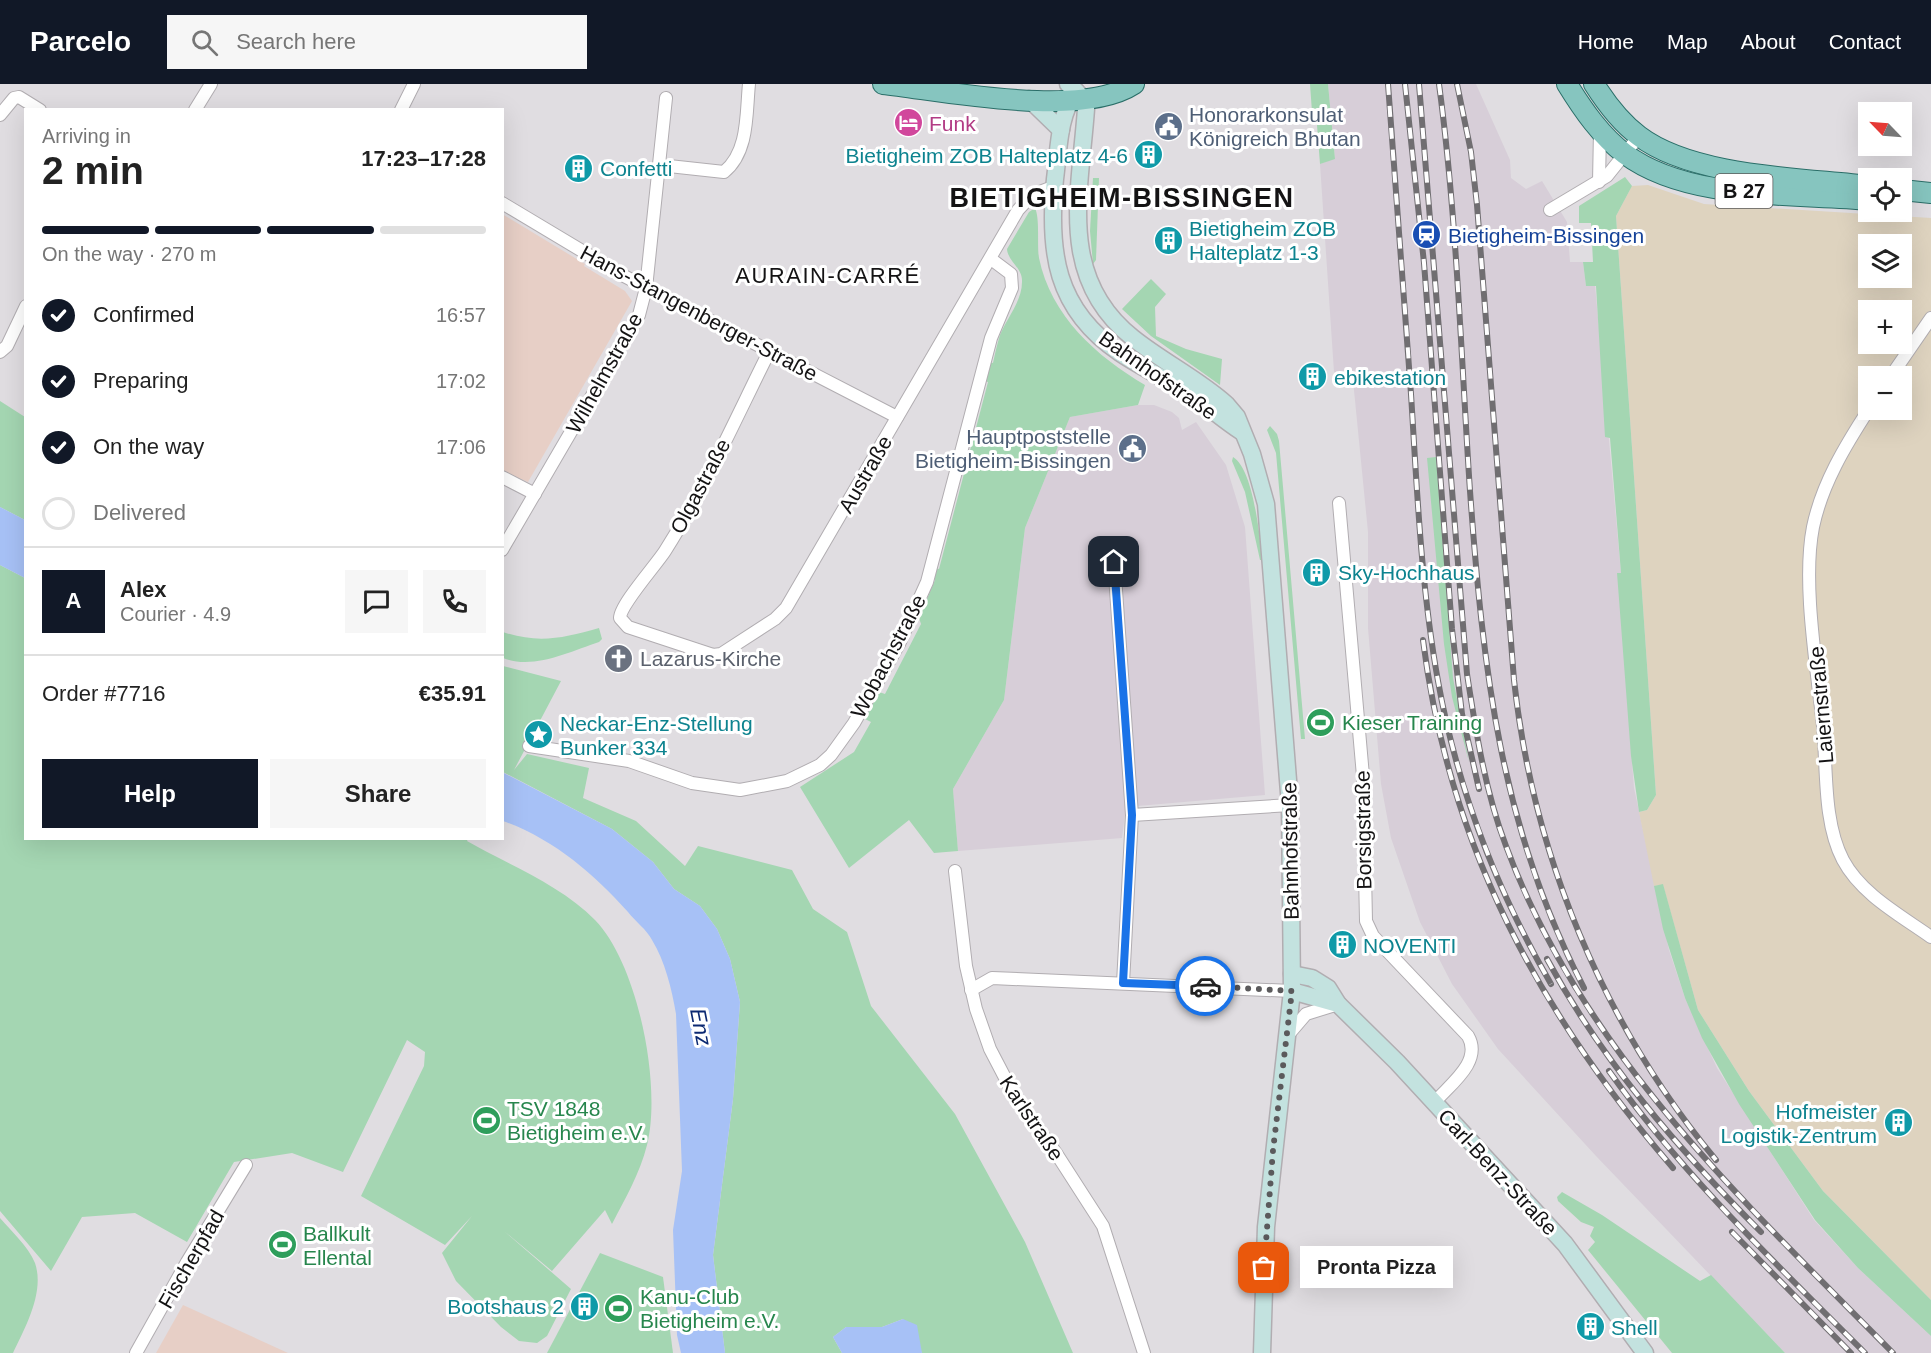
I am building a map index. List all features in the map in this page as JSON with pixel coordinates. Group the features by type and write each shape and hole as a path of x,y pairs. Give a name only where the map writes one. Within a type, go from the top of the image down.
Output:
{"main road":[{"path":"883,84 1029,99 1076,92 1111,95 1134,84"},
{"name":"B 27","path":"1567,84 1599,130 1625,154 1665,175 1724,189 1858,199"},
{"name":"B 27","path":"1594,84 1618,116 1639,136 1672,154 1717,167 1858,185"},
{"path":"1912,191 1931,193"},
{"path":"1912,204 1931,206"}],"street":[{"path":"196,108 211,84"},
{"path":"402,108 414,84"},
{"path":"658,172 669,166 724,172 732,165 742,144 750,84"},
{"name":"Bahnhofstraße","path":"1076,92 1061,130 1052,228 1054,254 1063,284 1081,315 1095,332 1118,351 1249,432"},
{"name":"Bahnhofstraße","path":"1076,92 1078,232 1086,276 1110,317 1144,347 1221,399 1249,432 1271,536 1290,805 1292,991 1268,1204 1262,1353"},
{"path":"0,115 9,101 19,97 37,108"},
{"name":"Wilhelmstraße","path":"504,547 639,315 646,288 666,98"},
{"path":"1029,99 1061,130"},
{"path":"1599,130 1599,182"},
{"path":"1550,210 1599,182 1639,136"},
{"name":"Austraße","path":"620,613 622,623 628,627 712,655 729,650 775,619 795,594 1023,202 1032,195 1055,186"},
{"name":"Hans-Stangenberger-Straße","path":"504,204 646,288 897,417"},
{"name":"Wobachstraße","path":"529,746 629,761 692,783 740,790 787,781 812,769 831,754 854,723 899,644 927,582 991,338 1012,288 1011,274 991,259"},
{"path":"0,352 7,346 24,310"},
{"path":"1898,366 1931,318"},
{"name":"Olgastraße","path":"620,613 653,569 683,522 769,352"},
{"name":"Laiernstraße","path":"1862,420 1850,438 1821,498 1810,555 1833,827 1836,844 1852,874 1867,891 1931,937"},
{"path":"504,478 535,494"},
{"name":"Borsigstraße","path":"1339,503 1363,776 1366,921 1373,936 1468,1036 1473,1049 1468,1065 1434,1103"},
{"path":"1114,562 1132,815 1123,983"},
{"path":"1132,815 1290,805"},
{"name":"Karlstraße","path":"955,871 971,990 982,1028 1002,1075 1094,1209 1103,1226 1144,1353"},
{"name":"Carl-Benz-Straße","path":"1292,974 1308,976 1328,988 1338,1004 1368,1030 1565,1244 1645,1353"},
{"path":"971,990 992,978 1292,991"},
{"name":"Carl-Benz-Straße","path":"1292,991 1338,1004"},
{"path":"1288,1035 1306,1014 1338,1004"},
{"name":"Fischerpfad","path":"136,1353 187,1262 246,1165"}],"shaded area":[{"path":"1328,84 1476,84 1510,160 1511,178 1526,189 1542,181 1567,222 1570,262 1583,262 1586,286 1595,285 1621,573 1618,573 1634,788 1669,950 1685,998 1717,1068 1814,1220 1858,1268 1931,1336 1931,1353 1785,1353 1596,1156 1498,1049 1452,984 1420,922 1391,838 1381,784 1368,628 1368,532 1352,370 1334,372 1320,164 1335,158"},
{"path":"1648,185 1704,204 1858,213 1858,222 1912,222 1912,217 1931,218 1931,1300 1823,1191 1749,1091 1698,1010 1663,885 1654,886 1639,812 1647,810 1656,795 1616,216 1632,186"},
{"path":"504,215 585,264 584,266 625,291 632,301 528,482 504,472"},
{"path":"1138,405 1154,405 1172,412 1179,418 1182,430 1196,422 1226,465 1245,527 1265,795 1126,807 1122,838 958,851 953,789 1004,700 1025,528 1070,417"},
{"path":"183,1305 288,1353 156,1353"}],"green space":[{"path":"1310,84 1328,84 1335,159 1320,164 1316,112 1312,112"},
{"path":"1625,177 1632,186 1616,216 1656,795 1647,810 1639,812 1631,756 1617,573 1621,573 1610,438 1605,437 1596,286 1586,286 1583,262 1593,262 1591,223 1579,223 1579,206"},
{"path":"1093,178 1099,178 1096,260 1093,264 1090,231"},
{"path":"1035,208 1039,258 1045,279 1065,316 1078,332 1109,361 1145,385 1138,405 1070,417 1025,528 1004,700 953,789 958,851 934,853 909,820 849,868 800,787 854,752 871,722 865,719 879,692 885,694 921,624 919,618 935,580 935,568 939,569 988,382 984,381 989,362 993,363 1000,335 1017,303 1021,289 1022,277 1007,249 1029,212"},
{"path":"1151,279 1166,294 1155,307 1156,336 1186,349 1222,359 1220,385 1151,336 1122,309"},
{"path":"0,401 24,416 24,519 0,507"},
{"path":"1270,426 1277,434 1279,441 1305,739 1301,739 1276,453 1267,430"},
{"path":"1233,457 1240,464 1251,489 1263,560 1260,560 1245,492 1232,461"},
{"path":"1436,457 1453,678 1469,762 1452,697 1444,644 1427,458"},
{"path":"0,565 24,577 24,840 468,840 567,896 595,920 610,940 623,965 643,1027 648,1059 651,1120 647,1145 636,1176 612,1224 605,1210 552,1271 504,1231 571,1289 547,1336 537,1343 519,1341 501,1327 456,1281 442,1253 472,1216 445,1245 361,1196 424,1066 425,1052 407,1040 343,1172 292,1153 234,1162 187,1242 135,1213 82,1217 51,1271 0,1211"},
{"path":"599,628 602,639 563,655 539,661 526,662 504,658 504,632 540,639 574,635"},
{"path":"504,666 561,681 514,770 527,754 589,768 583,798 636,821 685,866 698,846 792,870 813,909 847,932 871,1006 955,1114 1025,1242 1073,1353 922,1353 903,1319 882,1327 846,1327 833,1337 842,1353 725,1353 713,1255 733,1099 740,1002 730,959 717,929 700,906 674,889 653,862 612,829 504,773"},
{"path":"1663,884 1698,1010 1749,1091 1823,1191 1931,1300 1931,1336 1858,1268 1815,1220 1739,1104 1702,1038 1685,998 1663,929 1654,886"},
{"path":"1562,1192 1602,1215 1700,1281 1711,1275 1785,1353 1672,1353 1588,1250 1595,1242 1590,1236 1594,1227 1581,1222 1558,1201 1557,1197"},
{"path":"0,1218 28,1251 35,1263 37,1274 36,1298 13,1353 0,1353"},
{"name":"Kanu-Club Bietigheim e.V.","path":"600,1253 663,1277 673,1353 547,1353"}],"water":[{"path":"0,507 24,519 24,577 0,565"},
{"name":"Enz","path":"504,773 612,829 653,862 674,889 700,906 717,929 730,959 740,1002 733,1099 713,1255 725,1353 681,1353 677,1335 673,1230 682,1171 676,1014 664,966 657,948 647,933 601,884 555,847 504,821"},
{"path":"903,1319 917,1325 922,1353 842,1353 833,1337 846,1327 882,1327"}],"railway":[{"path":"1388,84 1420,538 1427,610 1438,681 1456,760 1481,837 1513,912 1551,984"},
{"path":"1405,84 1424,263 1452,629 1462,714 1479,789"},
{"path":"1419,84 1467,674 1487,783 1506,846 1538,921 1577,991 1622,1057 1672,1120 1725,1180 1893,1353"},
{"path":"1439,84 1454,236 1475,557 1490,684 1500,746 1514,807 1556,928 1584,988"},
{"path":"1457,84 1471,152 1477,205 1514,680 1524,745 1538,810 1556,873 1607,995 1639,1052 1676,1108 1716,1160"},
{"path":"1423,640 1436,715 1454,788 1478,857 1507,923 1542,987 1581,1049 1625,1109 1673,1168"},
{"path":"1547,959 1569,997 1617,1069 1701,1169 1761,1232"},
{"path":"1609,1071 1699,1182 1764,1252 1865,1353"},
{"path":"1732,1232 1851,1353"}],"way so far":[{"path":"1205,986 1292,991 1277,1110 1264,1268"}],"place":[{"name":"Funk","path":"908,123"},
{"name":"Honorarkonsulat Königreich Bhutan","path":"1168,126"},
{"name":"Bietigheim ZOB Halteplatz 4-6","path":"1149,155"},
{"name":"Confetti","path":"579,168"},
{"name":"Bietigheim-Bissingen","path":"1427,235"},
{"name":"Bietigheim ZOB Halteplatz 1-3","path":"1168,240"},
{"name":"ebikestation","path":"1313,377"},
{"name":"Hauptpoststelle Bietigheim-Bissingen","path":"1132,448"},
{"name":"Sky-Hochhaus","path":"1317,572"},
{"name":"Lazarus-Kirche","path":"619,658"},
{"name":"Kieser Training","path":"1321,722"},
{"name":"Neckar-Enz-Stellung Bunker 334","path":"539,735"},
{"name":"NOVENTI","path":"1342,945"},
{"name":"TSV 1848 Bietigheim e.V.","path":"486,1120"},
{"name":"Hofmeister Logistik-Zentrum","path":"1898,1123"},
{"name":"Ballkult Ellental","path":"282,1245"},
{"name":"Pronta Pizza","path":"1264,1268"},
{"name":"Bootshaus 2","path":"585,1306"},
{"name":"Kanu-Club Bietigheim e.V.","path":"619,1308"},
{"name":"Shell","path":"1590,1327"}],"district":[{"name":"BIETIGHEIM-BISSINGEN","path":"1122,198"},
{"name":"AURAIN-CARRÉ","path":"828,275"}],"route":[{"path":"1114,562 1132,815 1123,983 1205,986"}]}
